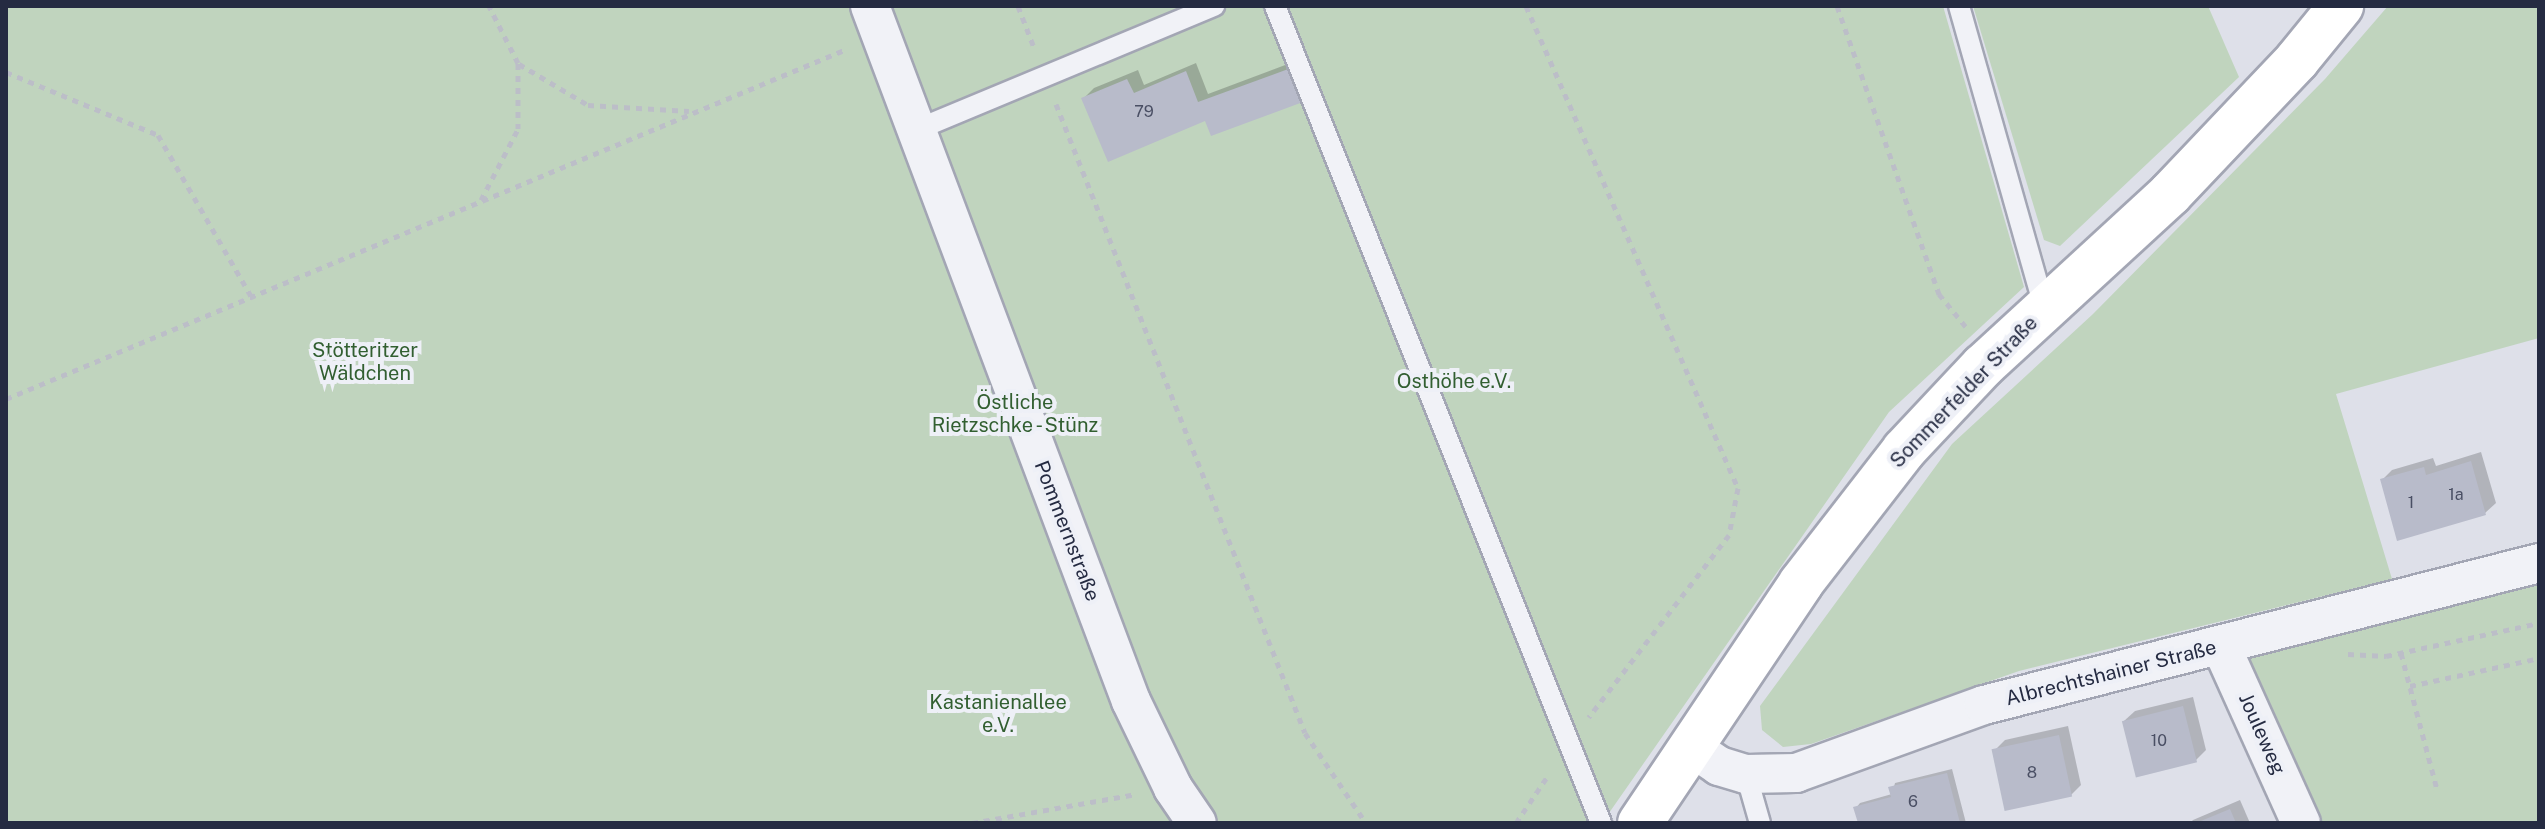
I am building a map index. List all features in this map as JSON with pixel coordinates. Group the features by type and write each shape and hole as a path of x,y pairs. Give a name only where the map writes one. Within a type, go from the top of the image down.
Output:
{"main road":[{"name":"Sommerfelder Straße","path":"1640,823 1829,547 1904,450 2044,307 2170,194 2297,60 2341,6"}],"street":[{"name":"Pommernstraße","path":"876,22 1131,701 1173,788 1197,823"},
{"name":"Albrechtshainer Straße","path":"1691,747 1719,766 1746,774 1796,773 1984,705 2539,563"},
{"name":"Jouleweg","path":"2221,646 2301,823"}],"lane":[{"path":"916,130 1214,6"},
{"path":"1275,6 1601,823"},
{"path":"1959,6 2044,307"},
{"path":"1746,774 1760,823"}],"path":[{"path":"481,200 518,129 518,63 489,6"},
{"path":"1018,6 1305,733 1366,823"},
{"path":"1516,823 1570,742 1729,535 1738,488 1526,6"},
{"path":"1837,6 1939,294 1992,358"},
{"path":"6,399 693,111 876,22"},
{"path":"518,63 588,105 693,111"},
{"path":"6,72 158,135 252,298"},
{"path":"2340,654 2401,653 2539,623"},
{"path":"2401,653 2437,789"},
{"path":"2410,686 2539,658"},
{"path":"972,823 1173,788"}],"green space":[{"name":"Östliche Rietzschke - Stünz","path":"6,6 1943,6 2024,287 1889,412 1602,823 6,823"},
{"path":"1973,6 2208,6 2239,77 2060,246 2044,240"},
{"path":"2388,6 2539,6 2539,338 2336,394 2392,579 2019,671 1811,744 1783,747 1762,730 1760,706 1952,444 2093,314 2325,79"},
{"path":"2539,582 2539,823 2320,823 2244,660"}],"building":[{"path":"1291,68 1303,102 1211,136 1205,121 1108,162 1081,98 1127,79 1134,93 1186,71 1198,102"},
{"path":"2471,461 2486,515 2397,541 2380,479 2424,467 2426,475"},
{"path":"2183,706 2197,762 2136,778 2122,721"},
{"path":"2059,735 2072,797 2005,811 1992,749"},
{"path":"1947,773 1960,823 1858,823 1853,807 1891,797 1888,787"},
{"path":"2230,809 2236,823 2196,823"}],"park label":[{"name":"Stötteritzer Wäldchen","path":"365,362"},
{"name":"Osthöhe e.V.","path":"1454,381"},
{"name":"Kastanienallee e.V.","path":"998,714"}]}
